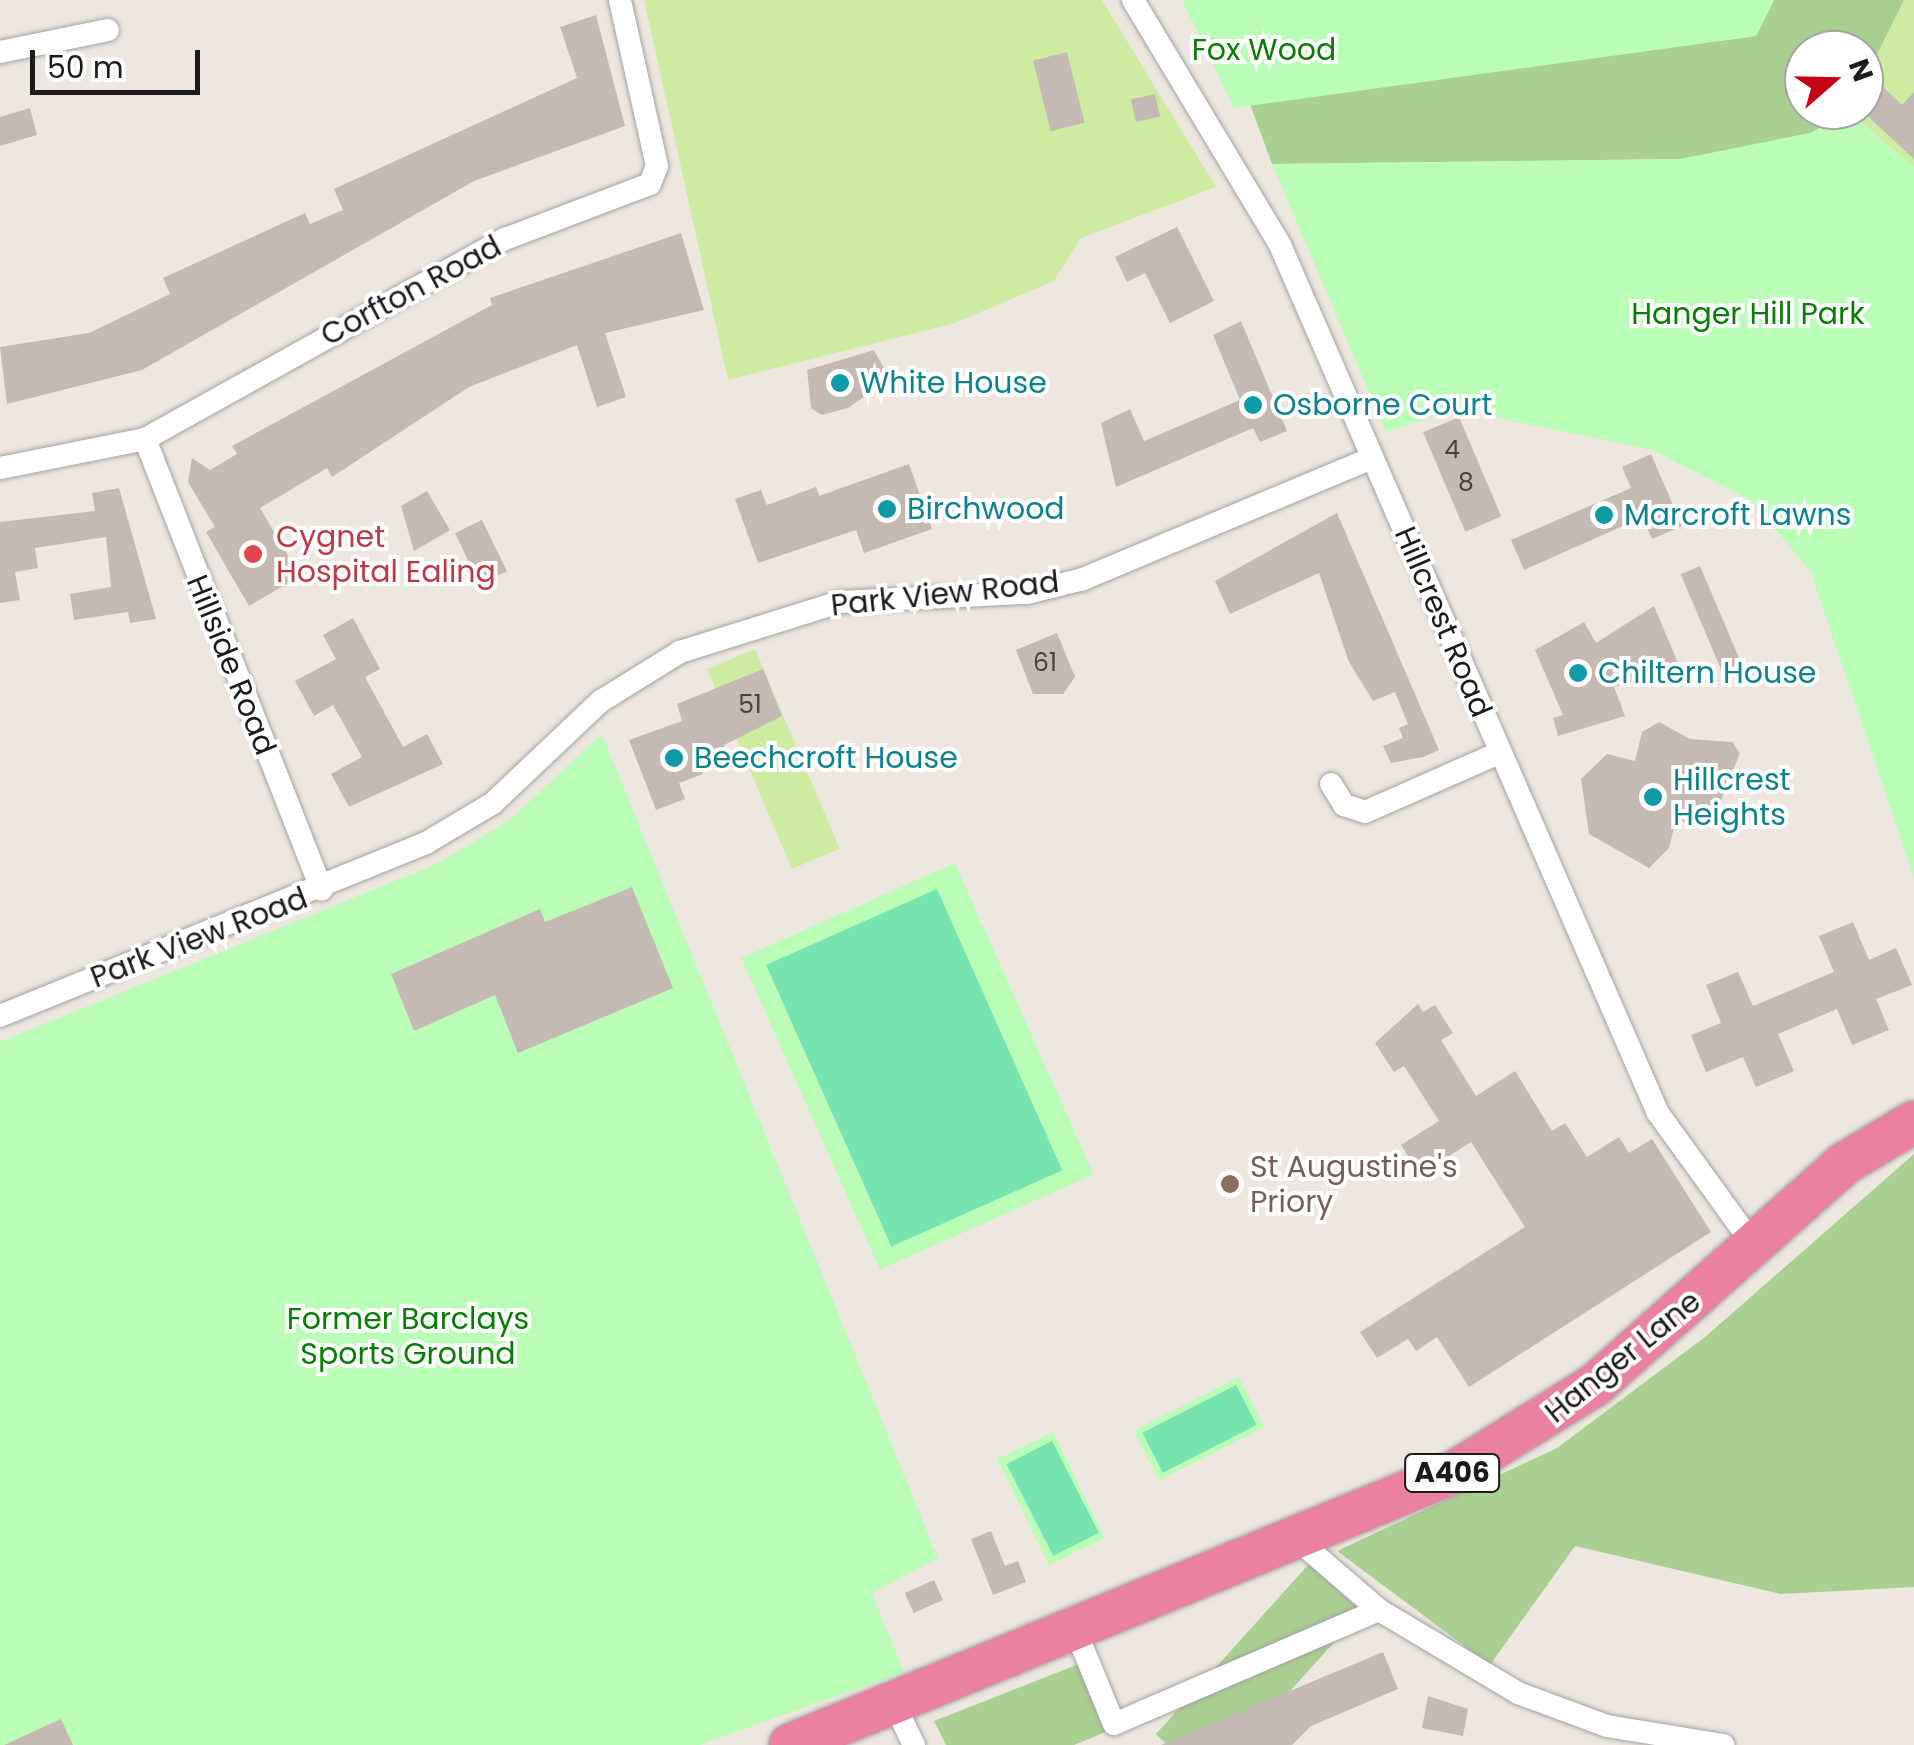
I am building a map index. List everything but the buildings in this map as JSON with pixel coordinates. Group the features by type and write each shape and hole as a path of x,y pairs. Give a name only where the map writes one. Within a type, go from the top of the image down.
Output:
{"highway":[{"name":"Hanger Lane","path":"790,1745 1077,1634 1299,1541 1546,1420 1653,1338 1752,1244 1846,1163 1914,1122"}],"street":[{"name":"Corfton Road","path":"0,468 144,438 488,248 650,184 657,166 620,0"},
{"name":"Hillcrest Road","path":"1133,0 1273,232 1658,1113 1752,1244"},
{"path":"0,52 108,30"},
{"name":"Hillside Road","path":"144,438 322,890"},
{"name":"Park View Road","path":"0,1016 322,890 493,803 600,701 680,652 840,602 1027,593 1083,580 1372,458"},
{"path":"1331,784 1344,805 1365,812 1500,753"},
{"path":"1299,1541 1379,1610 1518,1692 1605,1736 1723,1745"},
{"path":"1077,1634 1114,1724 1379,1610"},
{"path":"895,1706 914,1745"}],"green space":[{"path":"644,0 1102,0 1216,187 1081,238 1054,281 952,324 728,380"},
{"name":"Fox Wood","path":"1182,0 1774,0 1756,36 1234,108"},
{"path":"1774,0 1904,0 1884,40 1884,30 1784,30 1784,130 1816,130 1681,159 1272,164 1250,104 1756,36"},
{"path":"1904,0 1914,0 1914,167 1870,130 1884,130 1884,40"},
{"name":"Hanger Hill Park","path":"1870,130 1914,167 1914,879 1811,572 1752,501 1652,450 1456,409 1386,432 1272,164 1681,159 1811,133"},
{"path":"755,649 840,849 792,869 707,669"},
{"name":"Former Barclays Sports Ground","path":"602,734 938,1558 872,1593 904,1672 700,1745 0,1745 0,1042 437,864 510,820"},
{"path":"955,863 1094,1175 880,1270 741,958"},
{"path":"937,889 1062,1170 891,1246 766,965"},
{"path":"1914,1154 1914,1587 1781,1594 1575,1546 1490,1665 1337,1551 1557,1448 1705,1337"},
{"path":"1239,1377 1264,1427 1159,1480 1134,1431"},
{"path":"1236,1385 1256,1425 1163,1473 1142,1433"},
{"path":"1053,1432 1105,1538 1049,1565 997,1459"},
{"path":"1052,1441 1099,1533 1053,1556 1007,1464"},
{"path":"1309,1564 1362,1612 1242,1745 1168,1745 1156,1734"},
{"path":"1079,1664 1108,1731 1074,1745 946,1745 934,1721"}],"place":[{"name":"White House","path":"840,383"},
{"name":"Osborne Court","path":"1253,405"},
{"name":"Birchwood","path":"887,509"},
{"name":"Marcroft Lawns","path":"1604,515"},
{"name":"Cygnet Hospital Ealing","path":"253,554"},
{"name":"Chiltern House","path":"1578,673"},
{"name":"Beechcroft House","path":"674,758"},
{"name":"Hillcrest Heights","path":"1653,797"},
{"name":"St Augustine's Priory","path":"1230,1184"}]}
